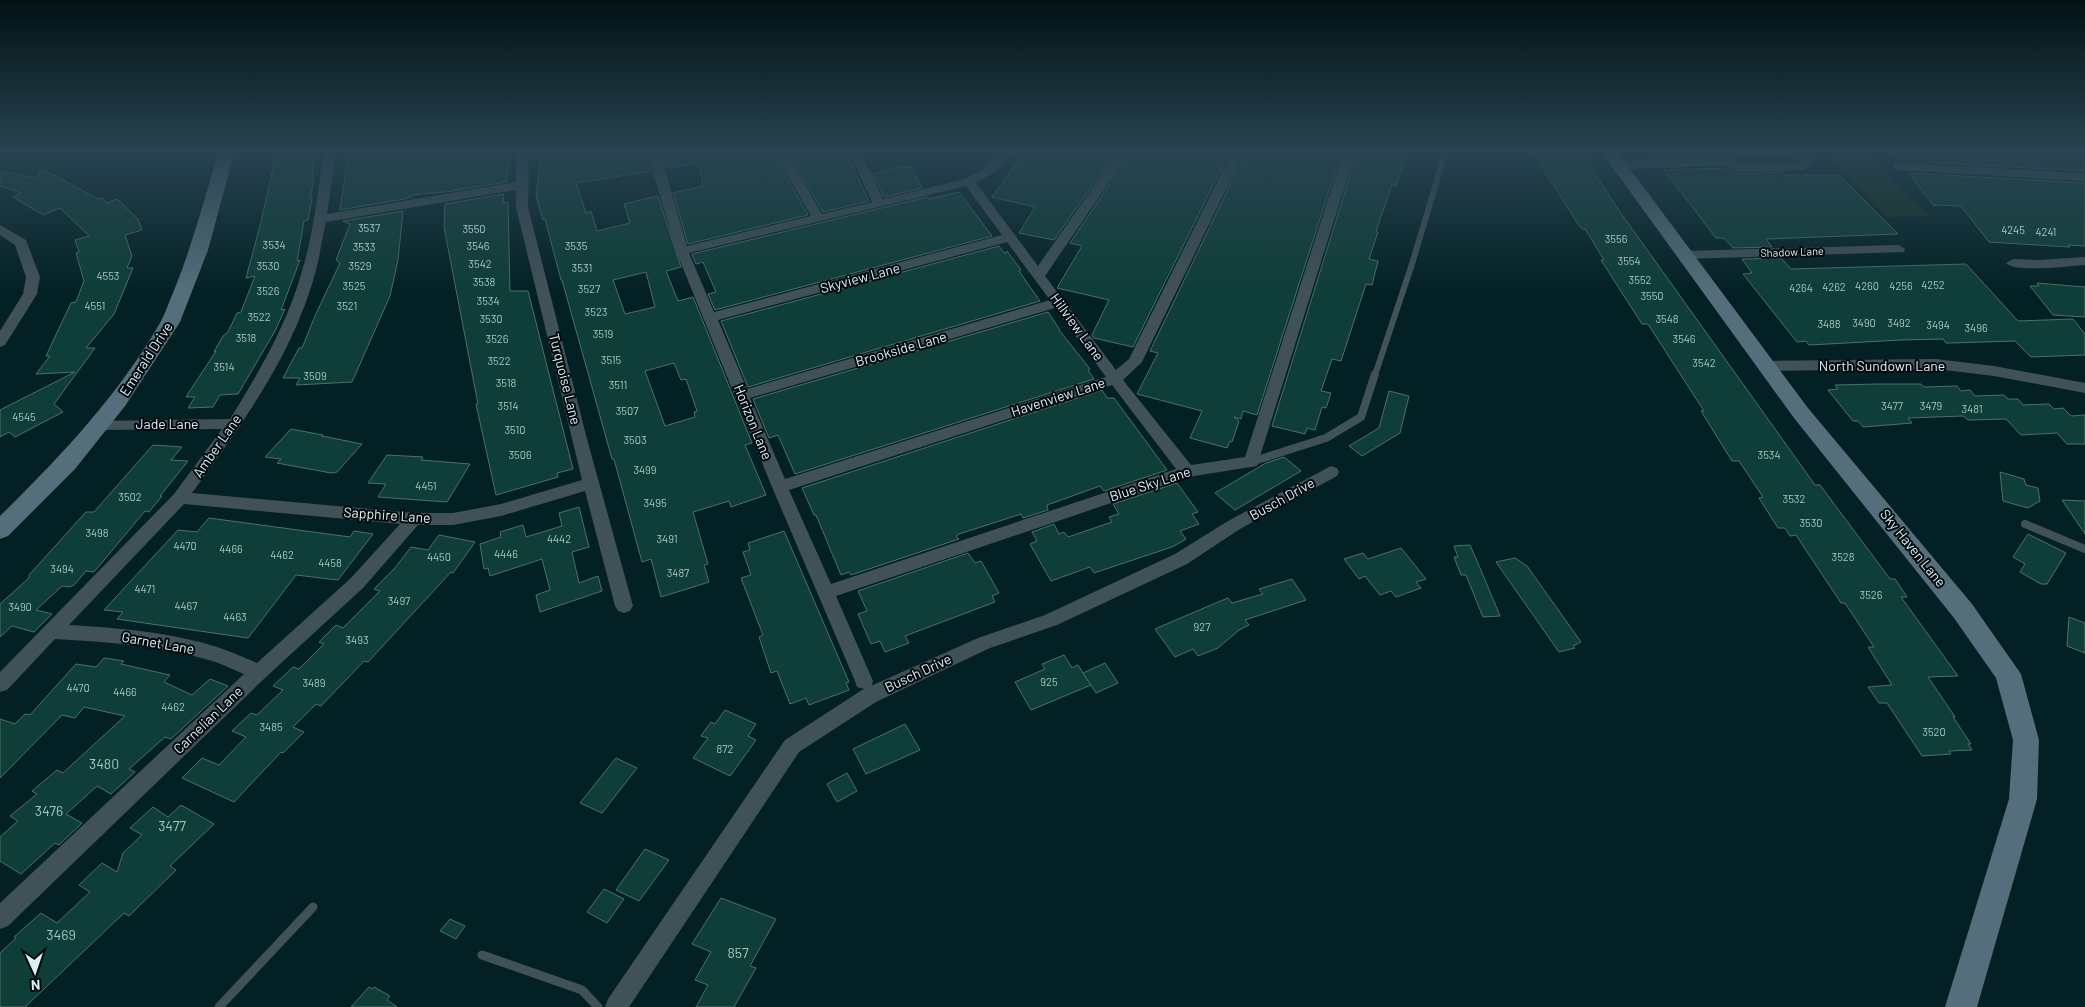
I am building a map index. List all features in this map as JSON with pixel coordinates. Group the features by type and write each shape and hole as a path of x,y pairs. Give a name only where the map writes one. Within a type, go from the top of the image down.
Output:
{"street":[{"name":"Emerald Drive","path":"0,530 67,463 99,425 118,401 170,322 199,250 214,197"},
{"name":"Amber Lane","path":"0,684 180,498 234,424 271,364 294,314 309,271 323,197"},
{"path":"320,219 451,197"},
{"name":"Turquoise Lane","path":"522,197 522,207 591,483 624,606"},
{"name":"Horizon Lane","path":"666,197 682,251 709,318 864,681"},
{"path":"806,197 818,218"},
{"path":"876,197 879,203"},
{"path":"682,251 905,197"},
{"name":"Hillview Lane","path":"980,197 1115,379 1187,471"},
{"path":"1039,275 1093,197"},
{"name":"Havenview Lane","path":"780,487 1115,379 1135,362 1216,197"},
{"path":"1251,462 1335,197"},
{"name":"Sky Haven Lane","path":"1642,197 1801,413 1963,611 2008,674 2026,740 2023,799 1961,1007"},
{"path":"0,229 21,243 33,277 30,294 0,342"},
{"name":"Skyview Lane","path":"709,318 1011,237"},
{"name":"Shadow Lane","path":"1684,255 1899,249"},
{"path":"2013,263 2038,264 2085,261"},
{"name":"Brookside Lane","path":"742,395 1059,302"},
{"name":"North Sundown Lane","path":"1766,366 1936,364 1994,371 2085,388"},
{"name":"Jade Lane","path":"99,425 234,424"},
{"name":"Blue Sky Lane","path":"827,592 1187,471 1251,462"},
{"name":"Busch Drive","path":"616,1007 792,746 869,696 984,643 1051,620 1181,559 1234,525 1331,472"},
{"name":"Sapphire Lane","path":"180,498 414,519 453,519 501,510 591,483"},
{"name":"Carnelian Lane","path":"0,918 259,672 357,583 414,519"},
{"name":"Garnet Lane","path":"52,631 111,635 170,644 215,654 259,672"}],"lane":[{"path":"1251,462 1326,438 1361,418 1432,197"},
{"path":"2025,524 2085,549"},
{"path":"219,1007 313,908"},
{"path":"482,955 582,990 598,1007"}],"green space":[{"path":"1868,197 1911,197 1930,216 1887,217"}],"building":[{"path":"13,197 94,197 98,199 102,198 107,203 117,199 138,219 142,230 125,235 132,256 127,268 133,268 114,314 86,348 95,348 54,404 63,412 15,437 9,432 0,437 0,410 75,372 36,374 50,356 46,356 71,303 76,302 84,281 76,253 79,252 75,240 89,236 60,208 43,215"},
{"path":"267,197 312,198 308,220 304,221 297,261 300,260 281,310 285,309 275,331 238,394 220,395 213,407 188,408 195,397 186,397 216,351 214,352 223,336 228,332 237,313 241,312 255,276 246,278"},
{"path":"342,197 411,197 404,199 340,210"},
{"path":"486,197 504,197 503,203 508,202 510,291 528,291 573,469 557,473 558,477 496,495 476,404 478,404 444,227 445,204"},
{"path":"536,197 581,197 586,213 591,211 597,231 630,223 624,204 658,197 681,267 666,271 678,301 693,297 752,443 745,445 766,495 731,507 729,501 693,512 708,564 704,565 709,582 661,597 651,559 642,562 545,219 543,220","holes":["646,272 655,307 625,314 613,280","674,363 681,380 686,379 697,411 694,412 695,417 665,426 645,371"]},
{"path":"674,197 798,197 808,215 688,244"},
{"path":"814,197 867,197 869,201 823,212"},
{"path":"927,197 929,199 963,197 992,236 715,310 708,294 716,292 703,262 696,264 692,254"},
{"path":"992,197 1084,197 1054,240 1019,233 1035,207"},
{"path":"1101,197 1207,197 1133,347 1094,338 1092,335 1109,300 1057,288 1082,246 1070,243"},
{"path":"1224,197 1327,197 1257,415 1243,411 1241,419 1234,417 1239,421 1232,442 1230,441 1227,448 1190,438 1202,411 1137,394 1158,353 1150,351"},
{"path":"1343,197 1388,197 1369,259 1378,261 1372,285 1366,284 1341,361 1332,359 1321,391 1331,393 1326,408 1322,407 1315,430 1307,428 1305,434 1272,426"},
{"path":"1561,197 1610,197 1815,485 1820,485 1890,579 1895,579 1907,597 1901,597 1958,676 1928,677 1955,717 1953,717 1971,744 1968,744 1972,750 1949,751 1951,754 1922,756 1887,703 1879,703 1868,687 1892,685 1868,647 1874,647 1845,603 1841,603 1796,535 1790,536 1785,528 1778,528 1759,498 1763,497 1739,461 1732,461 1701,411 1704,411 1648,324 1642,324 1601,260 1604,260 1585,229 1582,229"},
{"path":"1685,197 1861,197 1898,234 1766,239 1772,247 1733,248 1724,238 1716,238"},
{"path":"1927,197 2085,197 2085,246 2068,245 2070,247 1989,242 1961,206 1933,205"},
{"path":"403,211 398,260 390,296 352,382 296,385 300,378 283,378 299,348 302,348 340,263 336,260 350,224 343,221"},
{"path":"999,246 1005,254 1007,251 1040,301 748,387 721,321"},
{"path":"1781,258 1791,269 1966,264 2018,321 2073,319 2085,334 2085,355 2031,357 2015,341 1946,343 1943,339 1809,345 1806,341 1797,342 1743,274 1752,273 1742,259"},
{"path":"2037,283 2085,287 2085,317 2053,315 2030,286 2039,286"},
{"path":"1048,312 1059,330 1090,369 1088,370 1094,379 795,474 778,435 769,438 753,399"},
{"path":"1921,384 1924,387 1957,386 1961,391 1970,390 1975,396 2004,395 2008,399 2018,399 2023,405 2049,404 2054,409 2063,408 2071,416 2085,415 2085,444 2067,444 2057,433 2021,435 2006,419 1968,420 1963,416 1908,418 1912,423 1863,427 1858,421 1853,421 1828,390 1838,389 1835,385"},
{"path":"1102,390 1107,398 1114,398 1167,470 1104,491 1100,486 1047,505 1048,510 1023,518 1021,514 959,534 956,536 959,539 851,575 849,572 841,575 816,515 814,515 802,488"},
{"path":"1389,391 1409,396 1400,433 1362,456 1349,446 1379,428"},
{"path":"291,429 362,444 337,472 331,473 277,463 281,459 265,457"},
{"path":"153,445 182,447 171,460 188,461 160,496 162,496 149,512 145,511 94,572 86,571 74,585 69,587 62,586 36,610 52,614 34,632 12,626 0,637 0,604 29,578 29,575 86,512 94,512"},
{"path":"387,455 423,457 421,460 470,464 447,502 378,497 386,484 368,483"},
{"path":"1284,457 1301,471 1235,510 1215,493 1266,463"},
{"path":"2000,472 2024,479 2026,485 2038,488 2040,501 2028,508 2003,501"},
{"path":"1177,483 1198,512 1192,514 1199,524 1180,531 1186,539 1172,547 1094,573 1090,567 1051,581 1030,544 1037,541 1032,532 1054,524 1059,534 1064,532 1068,537 1112,522 1109,517 1119,514 1113,504"},
{"path":"2062,500 2085,501 2085,534"},
{"path":"579,507 589,547 572,552 579,583 598,576 602,591 540,612 536,595 550,590 542,559 490,576 488,568 484,569 480,544 501,537 500,532 523,525 526,537 562,526 559,513"},
{"path":"209,518 350,537 354,531 373,534 338,580 296,575 248,638 117,619 123,612 104,610 178,530 197,532"},
{"path":"784,531 849,682 846,683 849,690 809,705 806,698 790,704 777,671 771,673 759,637 763,635 741,578 751,575 743,552 750,550 748,543"},
{"path":"2028,534 2066,553 2047,584 2041,584 2020,572 2025,564 2013,557"},
{"path":"439,535 475,542 453,573 451,572 368,662 364,661 321,706 316,704 293,727 304,732 283,753 281,752 234,802 182,778 202,758 219,765 246,737 232,731 251,713 257,715 283,690 273,686 293,667 299,669 324,644 319,642 336,625 343,628 380,591 374,589 395,568 411,547 428,550"},
{"path":"1470,545 1500,616 1483,617 1466,575 1461,575 1454,557 1458,557 1454,546"},
{"path":"1401,548 1426,579 1416,582 1421,588 1396,597 1391,591 1380,595 1365,576 1359,579 1344,559 1363,553 1368,559"},
{"path":"968,553 975,563 981,561 999,593 992,596 995,602 905,636 909,643 885,652 880,641 871,644 858,614 867,611 858,591"},
{"path":"1515,558 1527,566 1581,642 1573,646 1575,648 1559,652 1496,562"},
{"path":"1292,579 1306,600 1245,620 1249,625 1239,630 1218,648 1198,656 1193,649 1175,657 1155,629 1228,598 1232,603 1263,594 1259,589"},
{"path":"2069,617 2085,623 2085,653 2067,646"},
{"path":"1064,655 1072,668 1078,665 1091,685 1031,710 1015,682 1045,669 1042,664"},
{"path":"104,658 124,661 121,664 170,675 164,682 192,695 210,679 228,686 171,739 165,737 129,769 135,772 111,794 97,786 66,814 82,823 59,845 55,843 21,874 0,861 0,837 18,821 10,816 37,794 32,791 57,770 63,773 125,716 84,707 75,718 62,715 0,778 0,719 15,724 25,714 30,715 76,664 96,667"},
{"path":"1105,663 1118,683 1096,693 1083,673"},
{"path":"725,710 756,724 748,736 756,740 730,776 693,758 708,738 701,736 711,722 715,724"},
{"path":"905,724 920,750 866,774 853,749"},
{"path":"616,758 637,768 602,813 580,803"},
{"path":"847,773 857,791 837,802 827,784"},
{"path":"181,805 214,824 170,866 176,870 129,916 124,913 25,1007 0,1007 0,953 16,938 14,937 41,913 57,923 90,892 79,885 102,863 117,872 123,853 142,835 130,828 153,807 168,817"},
{"path":"645,849 669,860 639,901 616,890"},
{"path":"604,889 624,899 607,923 587,912"},
{"path":"721,898 776,919 750,966 756,968 734,1007 696,1007 708,985 695,980 711,952 692,944"},
{"path":"450,919 465,926 456,939 440,931"},
{"path":"369,987 372,989 374,987 390,996 387,1000 397,1007 351,1007"}]}
